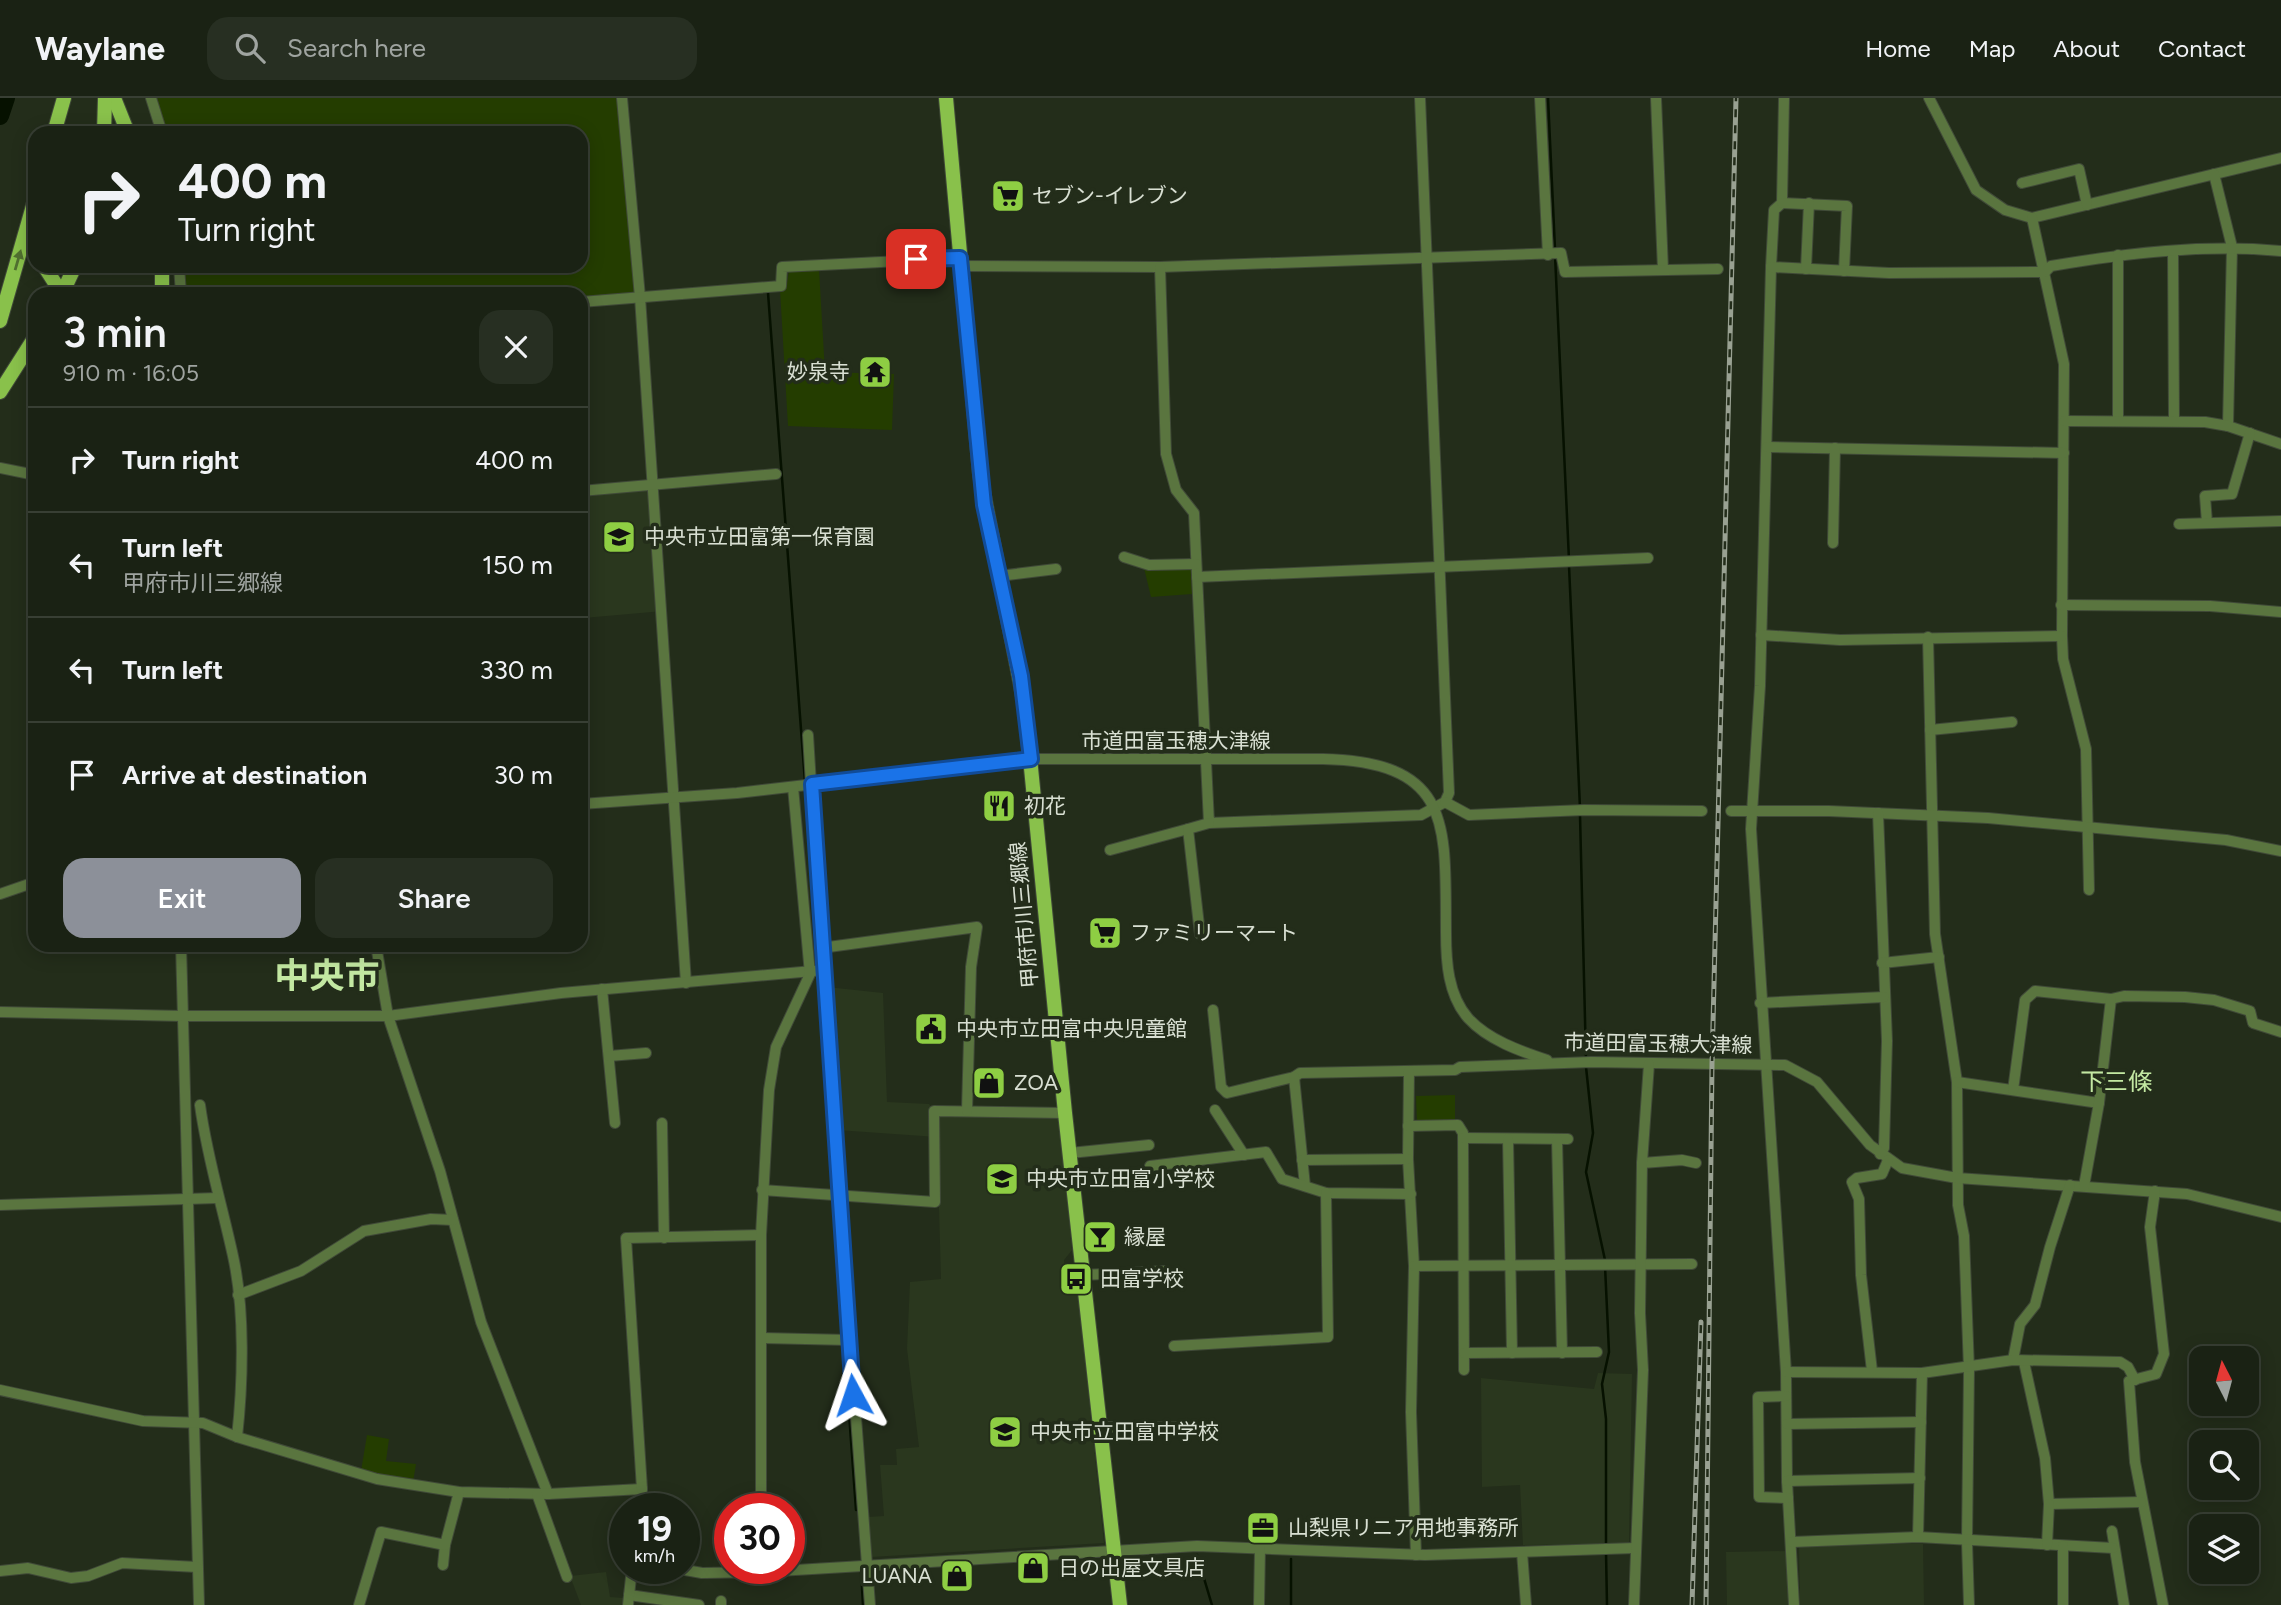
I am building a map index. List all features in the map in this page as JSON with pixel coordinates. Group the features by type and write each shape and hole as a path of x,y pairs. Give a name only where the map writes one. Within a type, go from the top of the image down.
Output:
{"main road":[{"path":"56,126 64,98"},
{"path":"104,126 105,98"},
{"path":"114,98 125,126"},
{"name":"甲府市川三郷線","path":"946,98 981,485 1021,676 1065,1113 1120,1605"},
{"path":"0,321 28,223"},
{"path":"0,392 28,348"}],"street":[{"path":"150,98 160,126"},
{"path":"622,98 663,611 671,798 686,983"},
{"path":"1110,850 1209,822 1421,815 1445,802 1449,793 1420,98"},
{"path":"1540,98 1548,255"},
{"path":"1656,98 1663,270"},
{"path":"1782,203 1784,98"},
{"path":"1929,98 1976,190 2005,210 2032,218 2281,158"},
{"path":"2022,183 2079,169 2087,205"},
{"path":"2214,174 2232,247 2228,426"},
{"path":"1794,1605 1787,1481 1786,1372 1760,1003 1751,829 1754,812 1761,635 1774,210 1782,203 1847,206 1844,271"},
{"path":"1806,269 1809,203"},
{"path":"2032,218 2064,364 2061,605 2063,659 2086,749 2089,890"},
{"path":"1771,267 1844,271 2045,272 2051,267 2118,255 2232,247 2281,251"},
{"path":"2173,251 2174,419"},
{"path":"588,302 781,286 782,267 961,262 1160,267 1561,253 1564,272 1718,269"},
{"path":"2118,255 2118,420"},
{"path":"1160,267 1166,454 1176,490 1194,513 1209,822"},
{"path":"2064,421 2174,419 2228,426 2281,444"},
{"path":"2207,523 2205,496 2232,494 2250,433"},
{"path":"1767,447 2064,453"},
{"path":"1833,543 1835,448"},
{"path":"0,468 28,474"},
{"path":"588,490 776,474"},
{"path":"2179,524 2281,521"},
{"path":"1124,557 1149,565 1196,564"},
{"path":"1197,577 1648,558"},
{"path":"999,576 1056,569"},
{"path":"2061,605 2210,606 2281,612"},
{"path":"1761,635 1840,640 2062,636"},
{"path":"1928,637 1939,957 1957,1082 1957,1178 1964,1236 1969,1369 1969,1605"},
{"path":"1930,730 2012,722"},
{"path":"808,735 804,785 862,1565 870,1605"},
{"name":"市道田富玉穂大津線","path":"588,804 804,785 1031,759 1362,760 1402,773 1423,793 1434,810 1444,837 1447,974 1468,1017 1490,1035 1516,1049 1554,1063 1785,1065 1817,1082 1884,1157 1919,1174 2155,1191 2213,1199 2281,1217"},
{"path":"761,1493 761,1235 769,1090 776,1047 818,972 821,948 804,785"},
{"path":"1445,802 1469,814 1579,810 1702,811"},
{"path":"1731,811 1933,815 2226,840 2281,851"},
{"path":"1872,1371 1861,1275 1859,1199 1852,1182 1857,1178 1882,1174 1884,1157 1886,1068 1878,813"},
{"path":"1188,829 1200,934"},
{"path":"0,894 28,884"},
{"path":"821,948 977,927 971,967 967,1111"},
{"path":"181,952 199,1605"},
{"path":"377,952 388,1016 432,1147 481,1322 543,1494 567,1577"},
{"path":"1882,963 1939,957"},
{"path":"0,1012 183,1016 388,1016 601,989 818,972"},
{"path":"601,989 615,1123"},
{"path":"2013,1090 2025,1000 2035,991 2111,999 2124,996 2214,1000 2250,1011 2253,1023 2281,1032"},
{"path":"1760,1003 1884,998"},
{"path":"2084,1186 2099,1103 2111,999"},
{"path":"1213,1010 1221,1087 1227,1093 1294,1077 1300,1073 1409,1071 1554,1063"},
{"path":"609,1056 646,1053"},
{"path":"1634,1605 1643,1370 1640,1264 1642,1163 1649,1064"},
{"path":"1409,1071 1408,1158 1415,1266 1411,1412 1416,1555"},
{"path":"1294,1077 1305,1186"},
{"path":"1957,1082 2099,1103"},
{"path":"200,1105 217,1198 234,1258 241,1369 237,1437"},
{"path":"1215,1110 1244,1155"},
{"path":"762,1190 935,1202 934,1111 1065,1113"},
{"path":"662,1123 664,1238"},
{"path":"1408,1126 1458,1125 1462,1138 1464,1370"},
{"path":"1462,1138 1563,1139 1562,1353"},
{"path":"1508,1139 1512,1353"},
{"path":"1070,1153 1149,1145"},
{"path":"1150,1166 1266,1152 1271,1156 1282,1179 1326,1193 1410,1194"},
{"path":"1302,1160 1408,1158"},
{"path":"1642,1163 1682,1160 1696,1163"},
{"path":"2048,1545 2049,1504 2045,1458 2019,1361 2020,1324 2035,1305 2043,1268 2070,1185"},
{"path":"2155,1191 2150,1227 2164,1354 2156,1374 2129,1381 2141,1502 2163,1605"},
{"path":"1174,1346 1328,1337 1326,1193"},
{"path":"0,1205 217,1198"},
{"path":"238,1295 301,1271 364,1231 431,1220 453,1220"},
{"path":"642,1493 626,1238 761,1235"},
{"path":"1415,1266 1692,1264"},
{"path":"1083,1275 1166,1271"},
{"path":"761,1338 845,1340"},
{"path":"1464,1353 1597,1352"},
{"path":"1786,1372 1922,1373 2019,1361 2120,1362 2128,1367 2135,1380"},
{"path":"1918,1536 1922,1373"},
{"path":"0,1391 143,1422 203,1423 237,1437 377,1479 459,1492 543,1494 642,1489"},
{"path":"1786,1396 1758,1396 1759,1497 1788,1498"},
{"path":"1787,1424 1921,1422"},
{"path":"1099,1427 1180,1427"},
{"path":"1787,1481 1920,1478"},
{"path":"443,1565 445,1545 459,1492"},
{"path":"2049,1504 2141,1502"},
{"path":"2112,1531 2124,1605"},
{"path":"359,1605 381,1532 445,1545"},
{"path":"1792,1542 1918,1536 1967,1542 2113,1548"},
{"path":"805,1568 1197,1546 1416,1555 1635,1548"},
{"path":"2063,1546 2063,1605"},
{"path":"1259,1605 1260,1548"},
{"path":"1522,1552 1526,1605"},
{"path":"0,1571 28,1568 71,1578 89,1576 122,1563 197,1567"},
{"path":"629,1600 699,1605"}],"shaded area":[{"name":"中央市立田富第一保育園","path":"652,485 663,611 588,618 588,490"},
{"path":"827,987 883,993 887,1102 929,1104 938,1115 1059,1116 1072,1250 1064,1260 1066,1282 1077,1284 1104,1543 871,1557 868,1517 884,1516 880,1465 897,1465 896,1449 919,1447 907,1349 910,1282 941,1279 937,1137 837,1130"},
{"path":"1598,1373 1632,1374 1629,1544 1523,1545 1520,1485 1482,1487 1481,1378 1594,1389"},
{"path":"1799,1544 1923,1544 1924,1605 1800,1605"},
{"path":"1786,1551 1789,1605 1727,1605 1726,1552"},
{"path":"606,1572 610,1597 624,1598 623,1605 581,1605 570,1576"}],"green space":[{"path":"151,98 622,98 640,297 588,301 588,287 180,287 180,273 588,273 588,126 160,126"},
{"path":"819,269 825,372 894,374 892,430 788,426 780,290 786,289 789,271"},
{"path":"1144,568 1191,570 1192,594 1151,597"},
{"path":"1455,1095 1455,1122 1417,1122 1416,1096"},
{"path":"367,1435 389,1439 386,1461 416,1464 413,1482 361,1471"}],"waterway":[{"path":"0,116 6,98"},
{"path":"1548,98 1555,249"},
{"path":"1555,255 1569,560"},
{"path":"768,293 805,782"},
{"path":"1569,566 1580,808"},
{"path":"806,788 807,810"},
{"path":"1580,815 1586,1060"},
{"path":"1586,1067 1593,1133 1586,1172 1605,1260"},
{"path":"835,1200 844,1337"},
{"path":"1605,1266 1609,1352 1602,1384 1606,1419 1606,1546"},
{"path":"844,1344 856,1510"},
{"path":"1606,1552 1607,1605"},
{"path":"1197,1555 1212,1605"},
{"path":"1291,1559 1291,1605"},
{"path":"861,1570 863,1605"}],"railway":[{"path":"1706,1605 1712,1064 1736,98"},
{"path":"1692,1605 1701,1322"}],"place":[{"name":"セブン-イレブン","path":"1008,196"},
{"name":"妙泉寺","path":"875,372"},
{"name":"中央市立田富第一保育園","path":"619,537"},
{"name":"初花","path":"999,806"},
{"name":"ファミリーマート","path":"1105,933"},
{"name":"中央市立田富中央児童館","path":"931,1029"},
{"name":"ZOA","path":"989,1083"},
{"name":"中央市立田富小学校","path":"1002,1179"},
{"name":"縁屋","path":"1100,1237"},
{"name":"田富学校","path":"1076,1279"},
{"name":"中央市立田富中学校","path":"1005,1432"},
{"name":"山梨県リニア用地事務所","path":"1263,1528"},
{"name":"日の出屋文具店","path":"1033,1568"},
{"name":"LUANA","path":"957,1576"}],"district":[{"name":"中央市","path":"327,976"},
{"name":"下三條","path":"2116,1082"}],"route":[{"path":"853,1395 812,784 1031,759 1021,676 984,505 960,258 916,259"}]}
